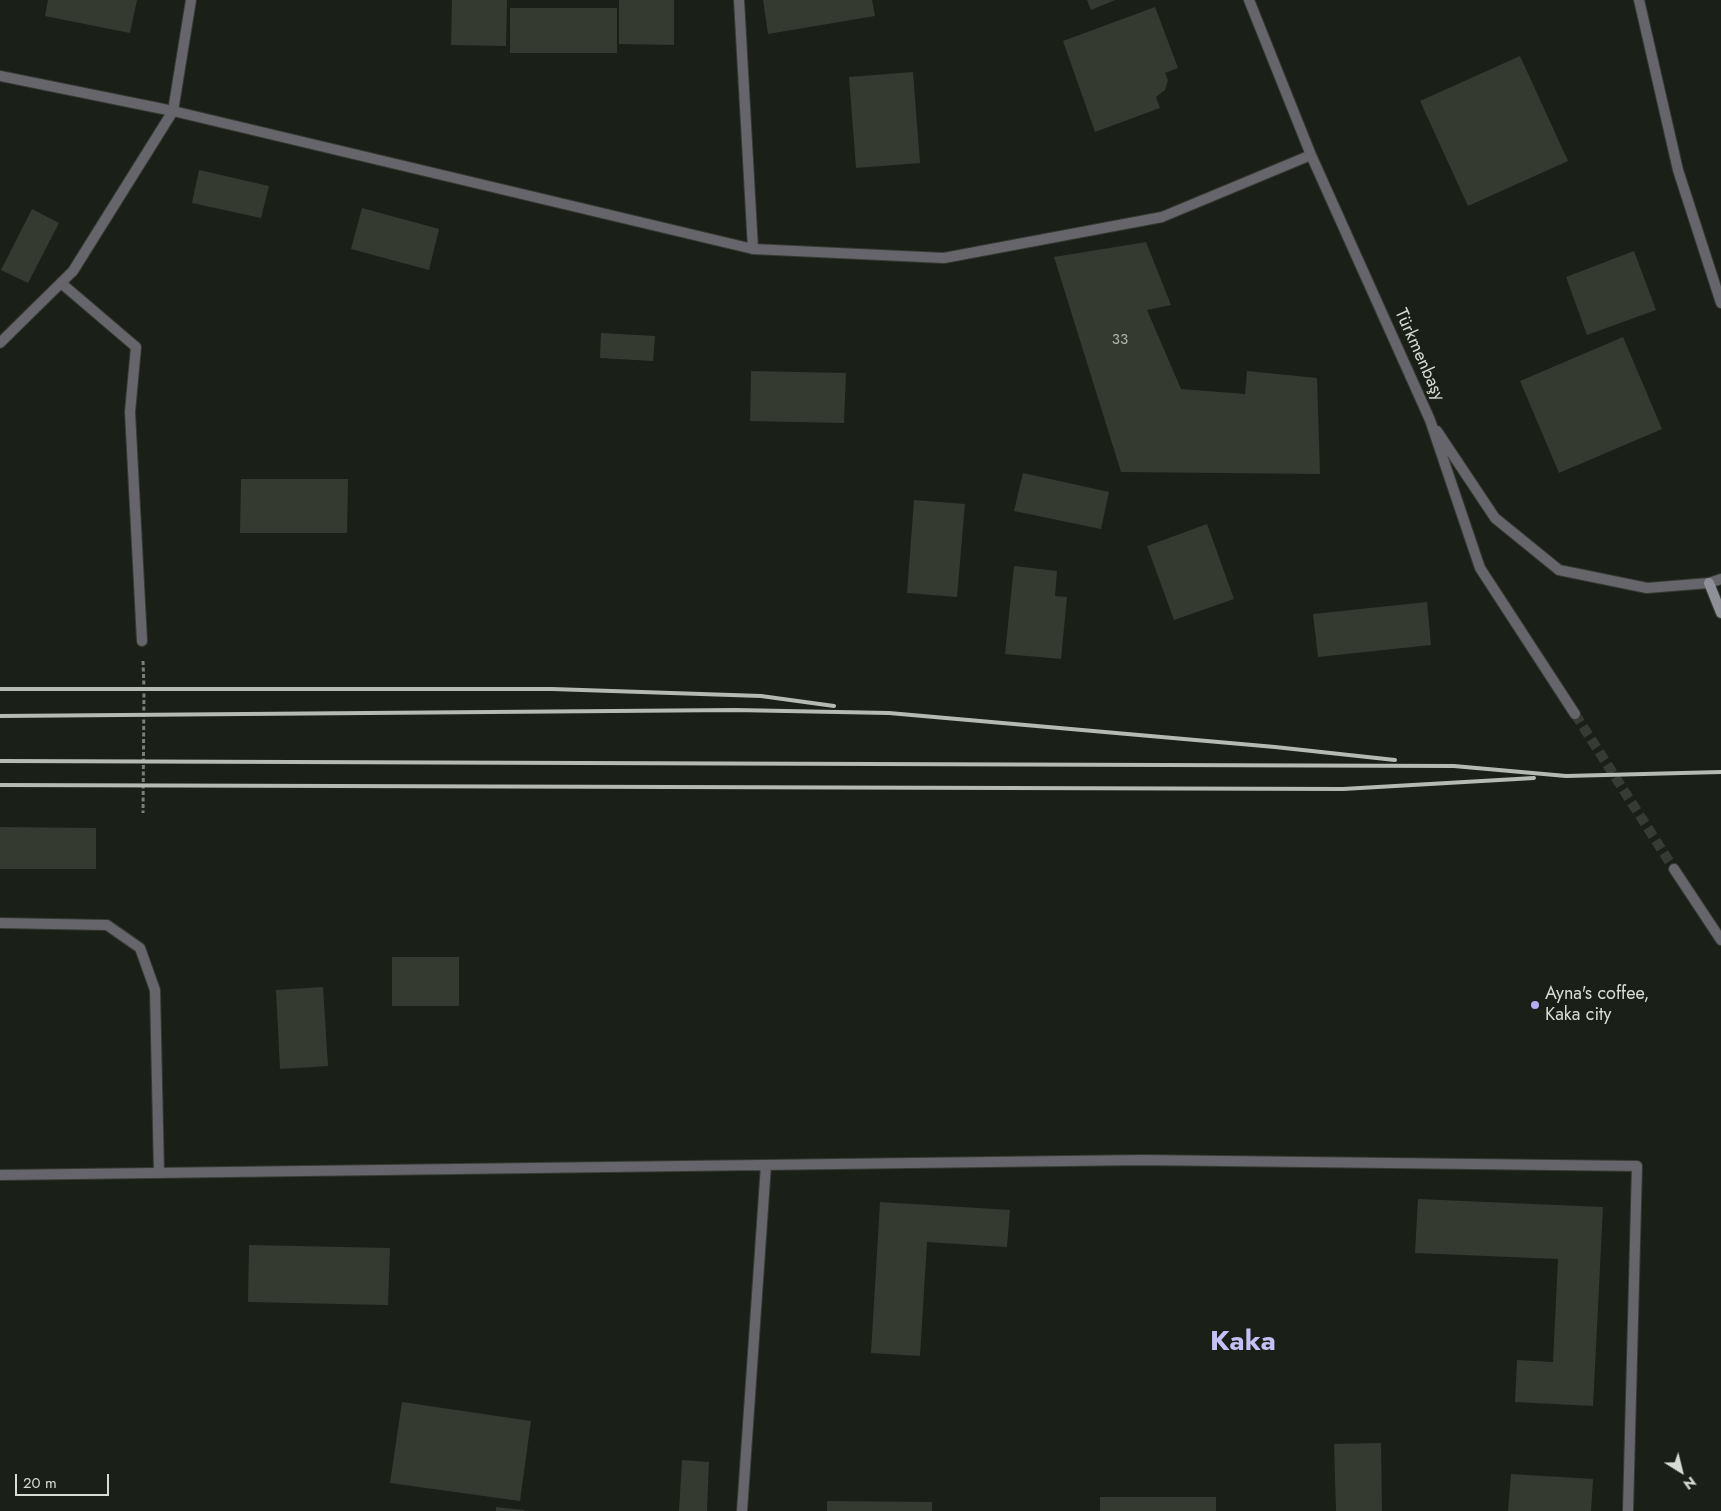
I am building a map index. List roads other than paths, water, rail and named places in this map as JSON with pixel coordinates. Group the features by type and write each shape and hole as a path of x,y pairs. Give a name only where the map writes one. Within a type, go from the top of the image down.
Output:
{"main road":[{"path":"1709,584 1721,613"}],"street":[{"path":"0,343 73,271 173,111 191,0"},
{"path":"739,0 753,249"},
{"name":"Türkmenbaşy","path":"1248,0 1311,155 1430,420 1480,568 1575,714"},
{"path":"1639,0 1678,170 1721,303"},
{"path":"0,76 173,111 753,249 944,258 1162,217 1311,155"},
{"path":"61,283 136,347 130,412 142,640"},
{"path":"1430,420 1495,518 1559,570 1646,588 1709,584 1721,579"},
{"path":"1674,868 1721,940"},
{"path":"0,923 107,924 140,948 155,990 159,1173"},
{"path":"0,1175 1141,1160 1637,1166 1628,1511"},
{"path":"742,1511 766,1165"}],"tunnel":[{"path":"1575,714 1674,869"}],"railway":[{"path":"0,689 552,689 761,696 834,706"},
{"path":"0,716 735,710 889,713 1275,747 1395,760"},
{"path":"0,761 1454,766 1566,776 1721,772"},
{"path":"0,785 1343,789 1534,778"}],"place":[{"name":"Ayna's coffee, Kaka city","path":"1535,1005"}],"district":[{"name":"Kaka","path":"1243,1343"}]}
